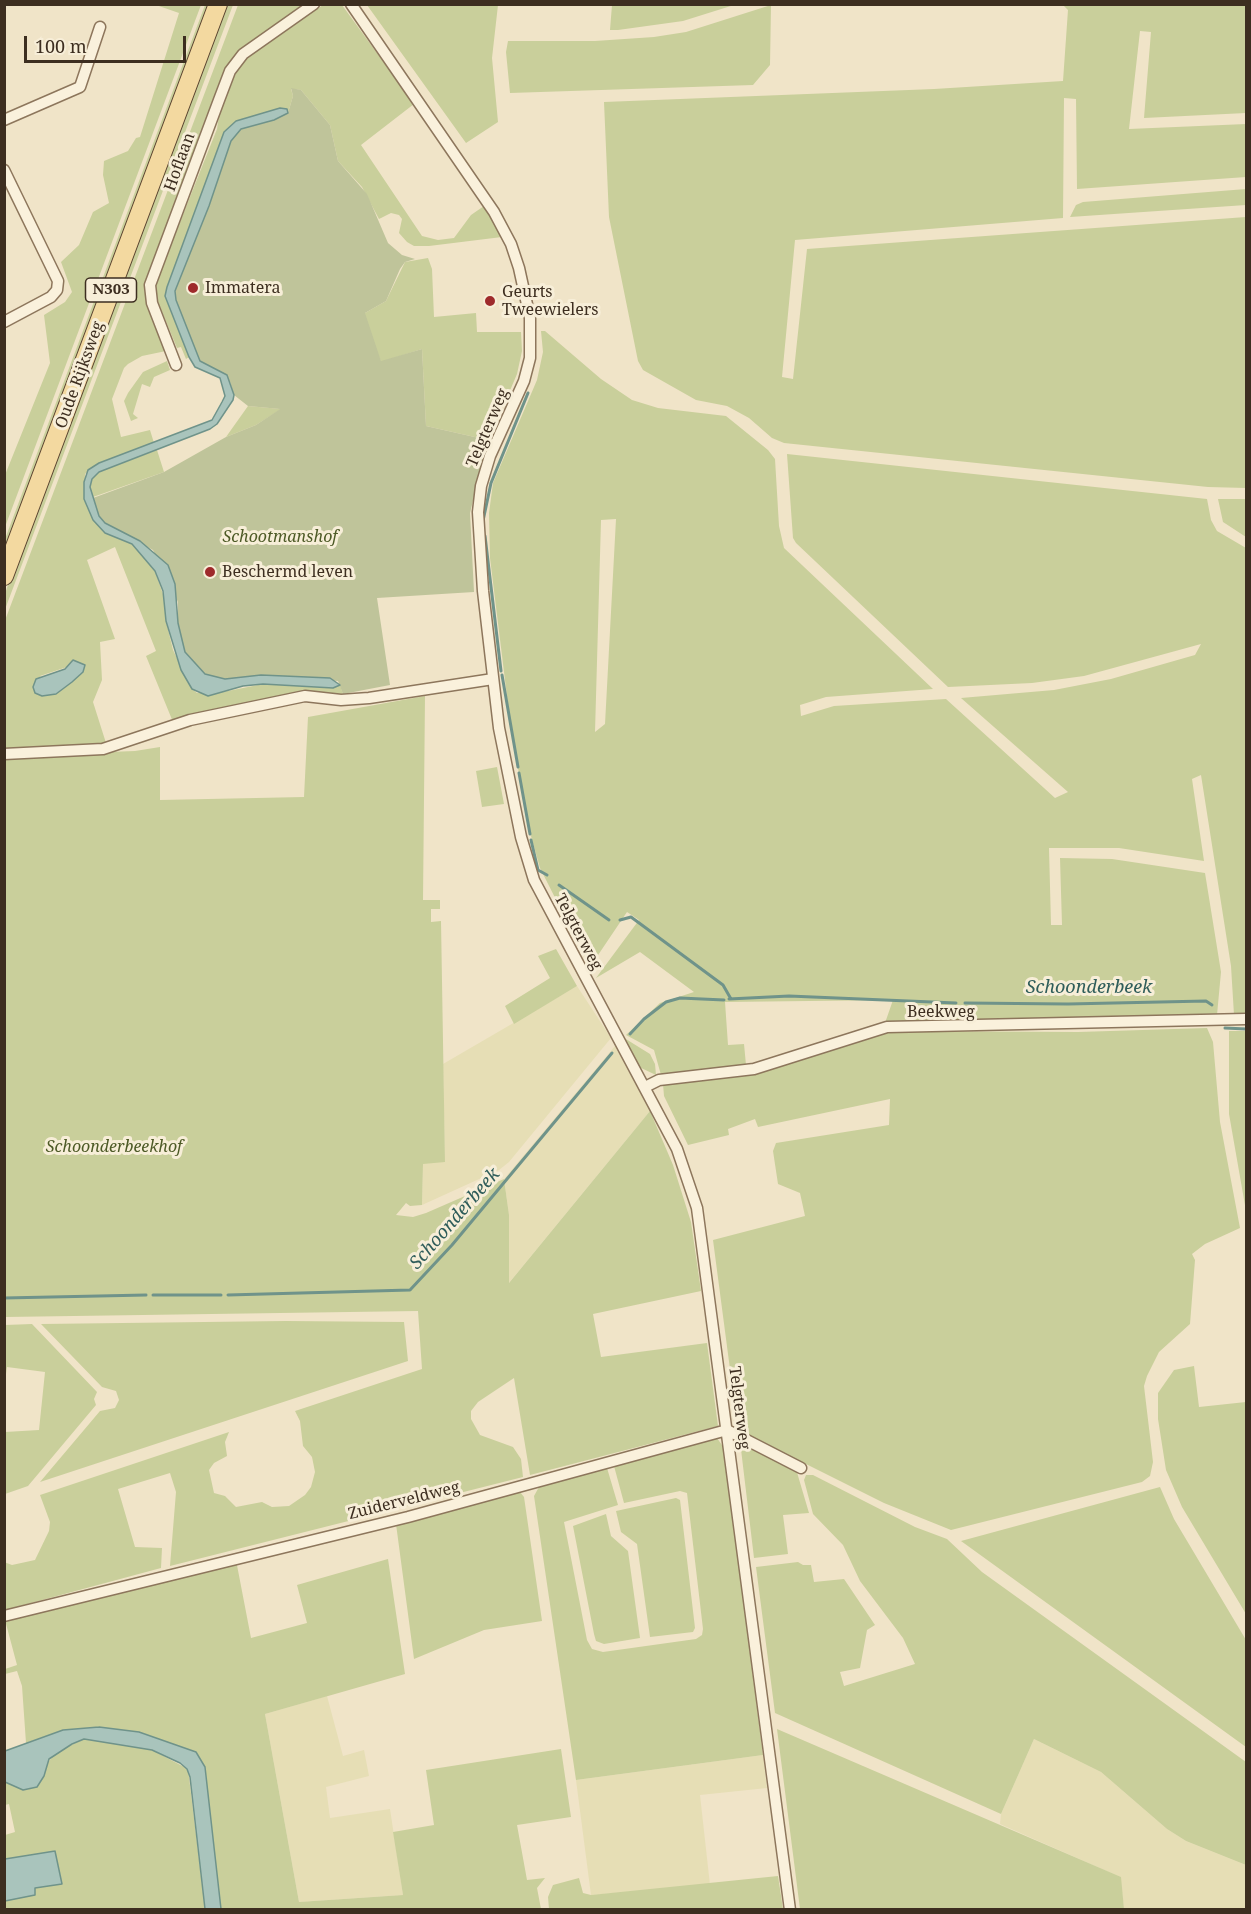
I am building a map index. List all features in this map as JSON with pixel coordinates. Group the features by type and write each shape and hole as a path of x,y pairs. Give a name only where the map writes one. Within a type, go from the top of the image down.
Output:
{"main road":[{"name":"Oude Rijksweg","path":"4,576 218,4"}],"street":[{"name":"Hoflaan","path":"176,365 152,303 150,285 219,100 231,71 243,54 314,4"},
{"name":"Telgterweg","path":"351,4 502,225 519,268 530,318 530,358 525,381 490,456 481,486 478,512 493,679 503,750 521,837 534,880 677,1149 697,1209 790,1910"},
{"path":"4,120 80,87 100,27"},
{"path":"4,170 58,281 57,290 51,297 4,322"},
{"path":"4,754 103,749 190,720 305,696 341,700 369,698 493,679"},
{"name":"Beekweg","path":"645,1087 659,1080 754,1069 887,1027 1246,1019"},
{"path":"727,1430 801,1468"},
{"name":"Zuiderveldweg","path":"4,1616 408,1517 727,1430"}],"shaded area":[{"path":"577,986 611,1038 509,1162 499,1170 422,1205 423,1163 445,1161 443,1064"},
{"path":"615,1046 650,1111 508,1284 509,1215 504,1179"},
{"path":"327,1696 343,1756 364,1750 369,1776 326,1787 330,1818 390,1809 403,1895 299,1902 265,1714"},
{"path":"1034,1739 1101,1772 1167,1829 1186,1841 1246,1865 1246,1909 1124,1909 1120,1877 1000,1824 1001,1814"},
{"path":"763,1755 767,1788 700,1795 710,1885 591,1895 576,1780"}],"green space":[{"path":"612,4 734,5 683,21 610,30"},
{"path":"156,5 201,5 5,527 5,475 50,363 44,315 65,302 72,292 61,262 79,245 93,212 109,203 103,175 104,161 128,151 136,138 140,137 179,13"},
{"path":"205,5 212,5 71,382 59,403 44,442 40,466 5,557 5,539"},
{"path":"227,5 233,5 4,612 5,594 13,569"},
{"path":"238,5 303,5 234,58 147,284 166,351 142,356 128,364 124,368 112,399 121,437 150,430 154,443 93,467 85,474 84,499 105,533 132,544 155,571 166,603 166,621 173,650 192,689 197,693 228,691 263,684 333,688 340,685 343,694 309,693 173,722 146,656 156,651 115,547 87,560 115,639 100,642 102,680 93,702 106,743 5,750 4,623","holes":["67,667 83,672 56,694 40,676"]},
{"path":"323,5 342,5 414,104 361,145 422,236 438,240 454,238 471,215 484,206 502,237 429,246 414,246 407,242 399,233 402,219 399,215 391,213 379,219 362,187 338,161 330,125 301,90 291,89 293,96 288,113 287,109 280,108 236,121 224,132 165,296 189,357 186,359 181,347 177,348 153,290 217,129 220,109 233,74 240,63 255,50"},
{"path":"367,5 498,5 492,58 498,122 466,143"},
{"path":"771,5 770,65 753,85 510,93 506,52 508,41 595,41 654,37 686,32"},
{"path":"1063,5 1246,5 1246,113 1144,118 1151,32 1140,31 1129,129 1246,124 1246,177 1077,189 1076,99 1064,98 1063,218 795,240 782,377 793,379 807,249 1246,217 1246,488 1208,487 784,443 772,438 749,418 727,406 696,400 643,370 638,361 609,217 604,102 934,89 1063,81 1068,10"},
{"name":"Schootmanshof","path":"291,88 301,90 330,125 338,161 367,194 388,243 402,255 415,259 405,262 400,269 386,301 365,313 381,361 422,349 426,426 479,438 486,447 470,513 474,592 377,598 390,685 343,694 338,681 261,675 225,679 205,674 185,652 178,623 178,602 153,550 105,523 99,516 93,498 164,472 226,437 256,425 280,409 248,406 234,395 230,382 200,361 176,300 175,291 209,206 230,141 241,129 274,120 288,113 293,96"},
{"path":"1246,189 1246,205 1070,217 1076,205 1083,202"},
{"path":"428,258 432,269 434,317 476,313 477,332 521,332 522,351 517,374 486,447 479,438 426,426 422,349 381,362 364,318 365,313 386,301 405,262"},
{"path":"541,331 545,331 601,379 632,400 658,408 726,416 768,450 775,459 779,526 784,548 933,689 826,697 800,705 801,716 834,706 946,699 1055,798 1068,792 961,698 1054,690 1111,679 1195,655 1201,644 1084,676 1032,683 948,687 796,543 793,538 787,454 1207,499 1211,520 1217,531 1246,548 1246,1015 1234,1015 1231,966 1201,775 1192,779 1204,861 1119,848 1049,848 1051,925 1062,925 1060,858 1112,859 1205,873 1221,972 1217,1015 885,1023 893,1000 725,1002 728,1045 744,1044 746,1065 661,1075 654,1050 626,1035 660,1003 694,992 640,952 596,978 639,920 627,912 590,967 540,868 531,836 512,737 490,558 489,513 493,483 537,380 543,352","holes":["616,519 605,724 595,732 601,520"]},
{"path":"167,361 170,370 154,377 150,387 142,384 133,414 138,418 131,421 124,401 128,393 143,372"},
{"path":"248,406 281,409 256,425 226,437"},
{"path":"157,450 164,472 93,497 90,488 92,479 99,472"},
{"path":"1218,499 1246,499 1246,537 1223,522"},
{"name":"Schoonderbeekhof","path":"425,696 423,900 440,900 440,909 431,909 431,922 441,921 445,1162 423,1164 422,1205 410,1206 406,1203 396,1215 413,1217 426,1213 504,1179 509,1215 509,1283 650,1111 673,1165 691,1222 701,1291 593,1314 601,1357 707,1343 718,1426 530,1475 514,1378 478,1402 471,1411 471,1419 480,1435 513,1447 521,1459 523,1477 170,1566 176,1492 170,1473 118,1489 135,1547 162,1548 161,1568 5,1610 4,1562 12,1565 35,1560 49,1531 50,1522 40,1495 229,1432 225,1442 227,1456 214,1463 209,1470 214,1493 225,1496 236,1507 262,1502 272,1507 289,1506 305,1495 311,1487 315,1472 312,1457 303,1446 300,1421 295,1411 422,1369 418,1311 5,1317 5,756 135,751 160,747 160,800 304,797 308,717"},
{"path":"497,767 504,804 482,807 476,771"},
{"path":"556,949 577,986 514,1024 505,1006 550,978 538,956"},
{"path":"1207,1028 1213,1042 1220,1122 1240,1228 1205,1244 1192,1254 1195,1260 1190,1324 1159,1352 1147,1376 1144,1386 1153,1462 1150,1476 1142,1482 951,1530 884,1503 738,1430 713,1240 805,1216 800,1193 778,1184 773,1151 776,1143 889,1125 890,1099 758,1127 755,1119 728,1129 729,1135 688,1145 664,1096 663,1084 700,1079 893,1031 1078,1032"},
{"path":"1229,1031 1246,1031 1246,1211 1229,1114"},
{"path":"621,1036 650,1054 655,1064 656,1075 639,1067"},
{"path":"404,1322 408,1361 40,1482 100,1411 115,1408 119,1400 116,1391 102,1387 41,1324"},
{"path":"32,1324 97,1392 94,1399 96,1405 28,1486 5,1494 5,1432 39,1430 45,1372 7,1367 5,1381 5,1325"},
{"path":"1194,1366 1199,1407 1246,1402 1246,1614 1182,1507 1166,1470 1158,1419 1158,1393 1174,1370"},
{"path":"717,1438 724,1448 763,1755 576,1780 534,1496 539,1487 607,1468 618,1505 564,1522 587,1640 592,1649 603,1652 696,1639 702,1635 703,1629 687,1493 680,1491 624,1503 614,1466"},
{"path":"740,1441 796,1469 809,1513 783,1515 788,1554 754,1558"},
{"path":"806,1475 813,1475 915,1527 947,1539 982,1572 1246,1762 1246,1865 1186,1841 1167,1829 1101,1772 1034,1739 1001,1814 775,1713 756,1567 798,1562 811,1565 814,1582 844,1579 875,1625 867,1630 860,1668 840,1672 844,1686 915,1664 903,1638 860,1581 843,1545 813,1514 804,1480"},
{"path":"1160,1487 1174,1519 1246,1640 1246,1747 961,1541"},
{"path":"520,1492 524,1497 542,1621 484,1630 414,1659 396,1524"},
{"path":"676,1498 680,1500 695,1628 693,1632 650,1637 637,1544 621,1532 616,1511"},
{"path":"606,1514 611,1536 628,1551 640,1638 604,1644 596,1641 594,1634 573,1526"},
{"path":"388,1559 405,1674 265,1714 299,1902 403,1895 393,1832 434,1825 426,1770 561,1749 571,1817 517,1825 527,1880 545,1878 537,1888 541,1909 221,1909 205,1767 196,1752 139,1732 99,1727 63,1730 26,1743 22,1686 17,1671 5,1674 5,1669 17,1665 5,1620 236,1560 251,1638 307,1623 297,1585"},
{"path":"777,1729 1121,1877 1124,1909 800,1909"},
{"path":"84,1739 152,1750 188,1769 205,1909 5,1909 5,1901 35,1895 34,1888 62,1883 55,1851 5,1859 5,1835 15,1832 9,1804 5,1805 5,1782 23,1790 57,1752"},
{"path":"778,1876 783,1909 549,1909 548,1897 553,1885 579,1878 583,1893 591,1895"}],"water":[{"path":"280,108 287,109 288,113 274,120 241,129 231,141 209,206 175,291 176,300 200,361 227,375 234,395 233,400 217,424 210,429 99,472 92,479 90,487 99,516 105,523 140,541 168,565 175,584 178,623 185,652 205,674 225,679 261,675 330,678 340,685 333,688 263,684 243,686 208,696 192,689 181,670 166,621 163,591 155,571 132,544 105,533 93,520 84,499 84,482 88,470 99,463 212,420 222,402 225,396 220,378 195,367 165,296 224,132 236,121"},
{"path":"73,660 85,665 83,672 72,682 56,694 42,696 35,693 33,687 36,679 65,669"},
{"path":"99,1727 139,1732 196,1752 205,1767 221,1909 205,1909 190,1777 187,1769 180,1763 152,1750 84,1739 49,1759 44,1776 37,1787 23,1790 5,1782 5,1751 63,1730"},
{"path":"55,1851 62,1884 35,1888 35,1895 5,1901 5,1859"}],"waterway":[{"path":"483,521 491,483 528,393"},
{"path":"485,536 501,671"},
{"path":"502,675 518,767"},
{"path":"519,773 530,834"},
{"path":"531,840 538,870 547,875"},
{"path":"559,885 609,920"},
{"path":"620,920 631,917 723,985 731,999"},
{"name":"Schoonderbeek","path":"729,999 789,996 956,1003"},
{"name":"Schoonderbeek","path":"630,1034 644,1019 666,1002 680,998 724,1000"},
{"name":"Schoonderbeek","path":"965,1003 1068,1004 1206,1001 1212,1005"},
{"name":"Schoonderbeek","path":"1225,1028 1246,1029"},
{"name":"Schoonderbeek","path":"228,1295 410,1290 452,1245 612,1053"},
{"name":"Schoonderbeek","path":"4,1298 146,1295"},
{"name":"Schoonderbeek","path":"153,1295 221,1295"}],"place":[{"name":"Immatera","path":"193,288"},
{"name":"Geurts Tweewielers","path":"490,301"},
{"name":"Beschermd leven","path":"210,572"}]}
